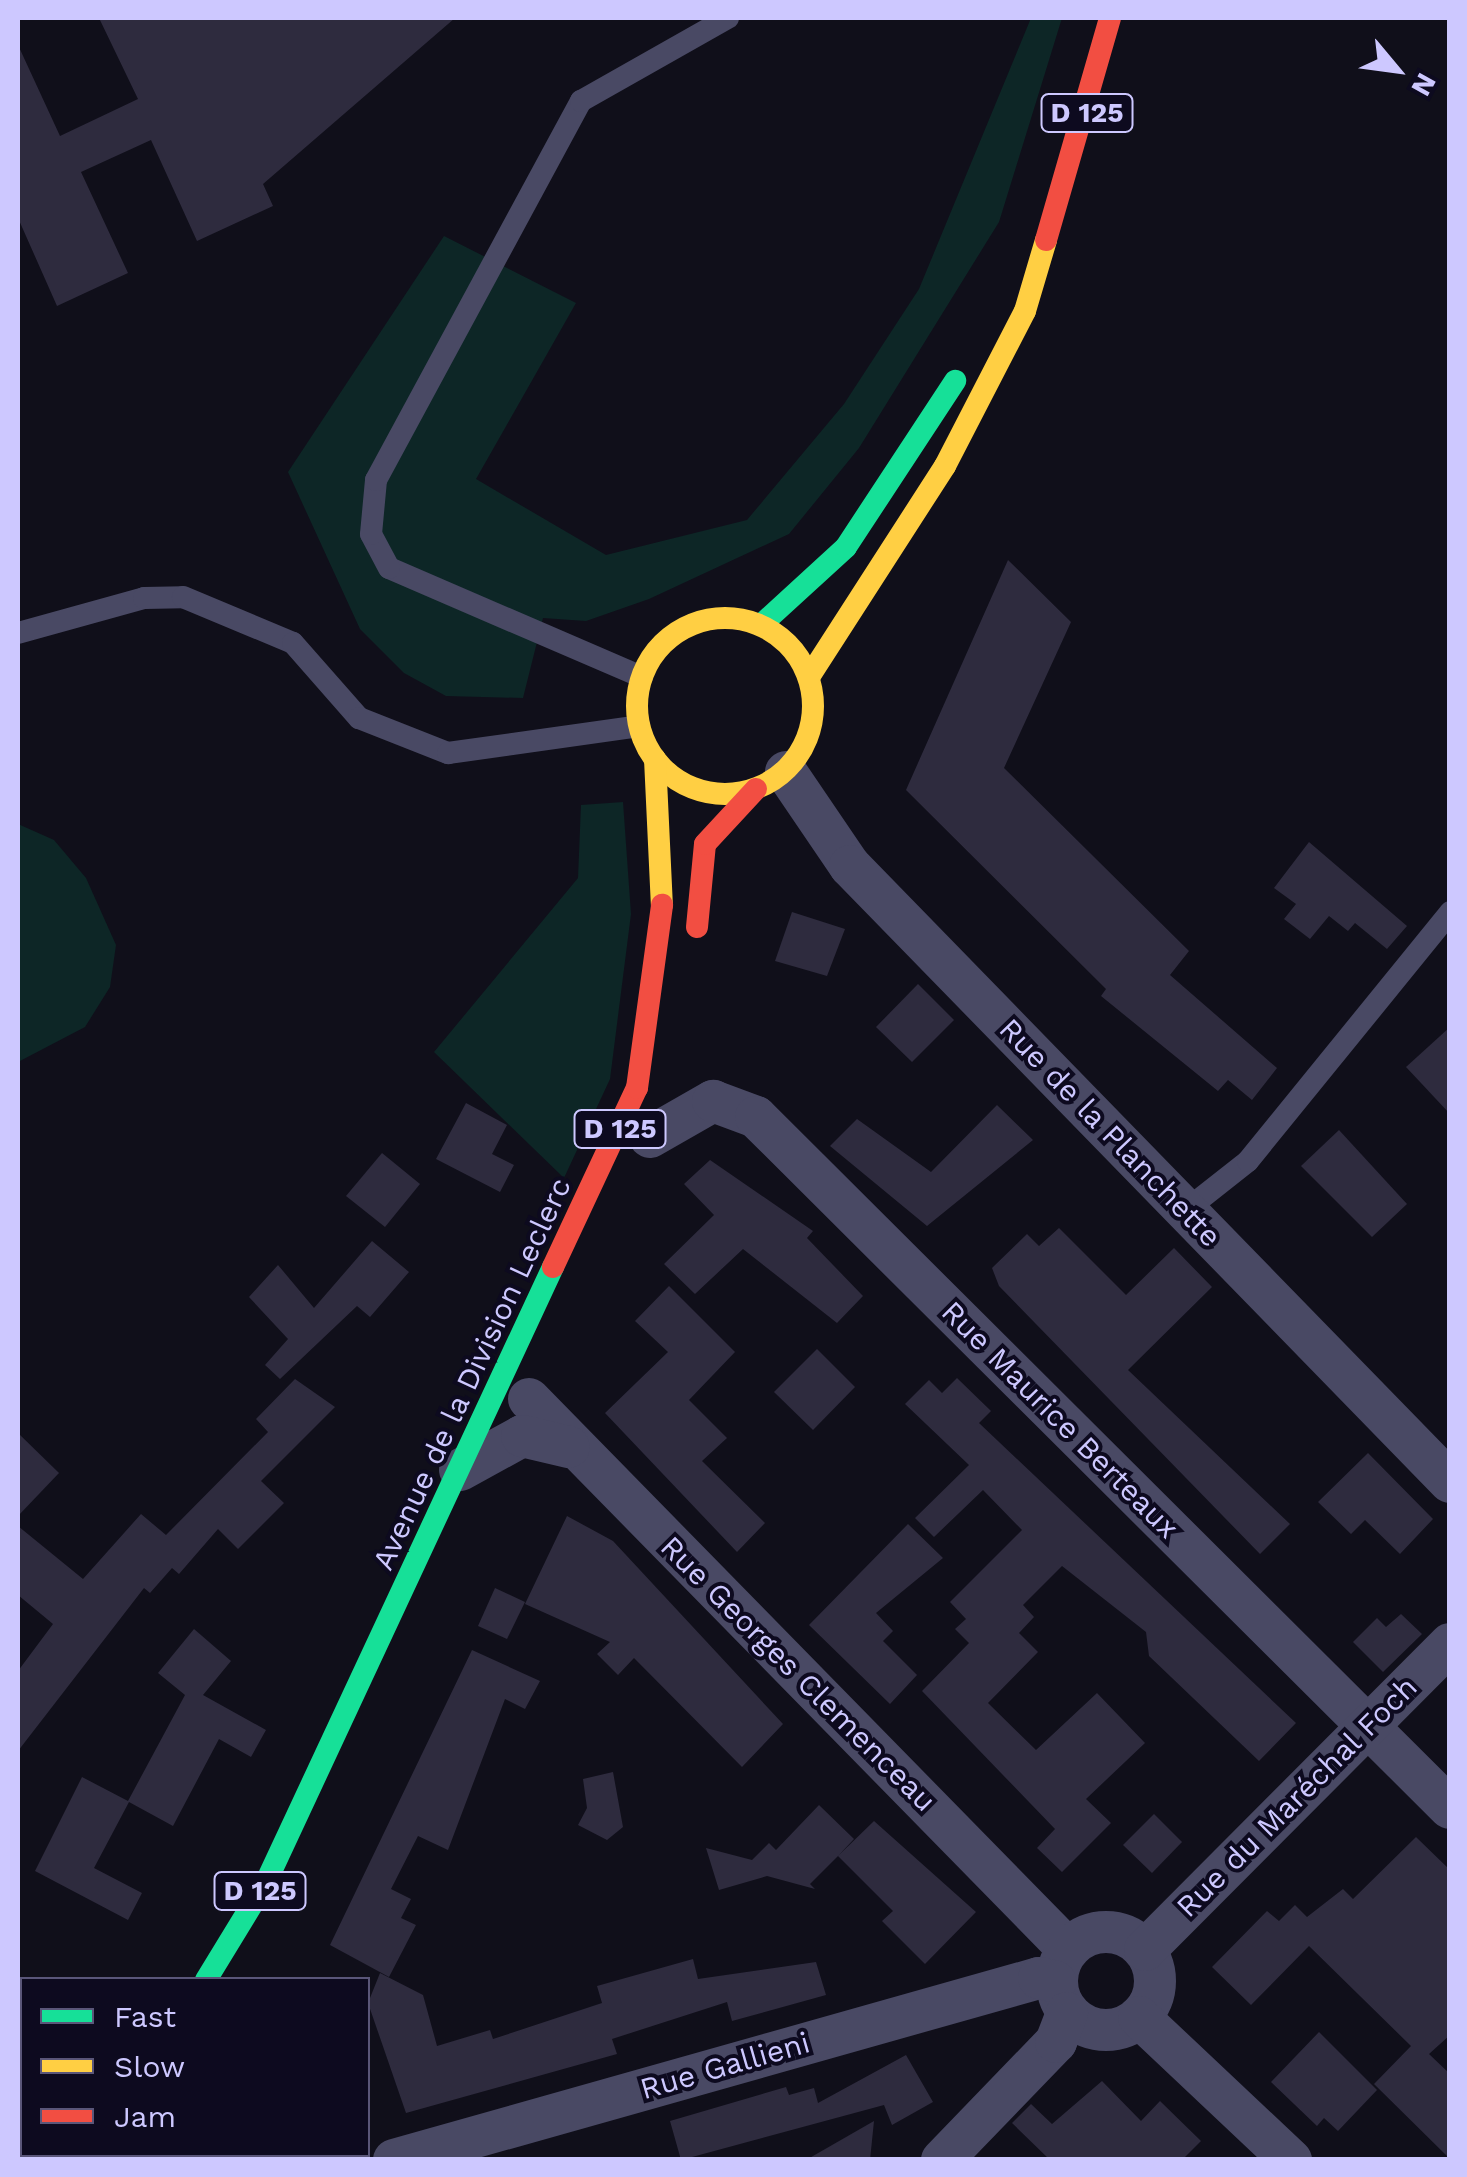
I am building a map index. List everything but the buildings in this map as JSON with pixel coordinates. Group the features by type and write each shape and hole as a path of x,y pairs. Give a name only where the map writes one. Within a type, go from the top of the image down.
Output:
{"main road":[{"name":"D 125","path":"809,677 961,436 1025,311 1110,18"},
{"name":"D 125","path":"761,625 846,547 970,357 1058,207"},
{"path":"695,960 705,844 771,780 809,736 809,677 761,625 735,618 689,626 642,677 638,726 655,759 712,794 771,780"},
{"name":"Avenue de la Division Leclerc","path":"208,1977 267,1880 473,1480 618,1134 650,1047 665,893 655,759"},
{"name":"Avenue de la Division Leclerc","path":"510,1440 533,1391"}],"street":[{"name":"Rue de la Planchette","path":"771,780 850,866 1450,1482"},
{"name":"Rue Maurice Berteaux","path":"651,1135 713,1101 756,1117 1450,1808"},
{"name":"Rue Georges Clemenceau","path":"533,1391 568,1447 1064,1981"},
{"path":"473,1480 510,1440 568,1447"},
{"name":"Rue du Maréchal Foch","path":"1145,1950 1450,1644"},
{"path":"942,2160 1056,2042 1064,1981 1106,1931 1145,1950 1156,1977 1139,2018 1110,2030 1064,1981"},
{"name":"Rue Gallieni","path":"394,2160 1039,1978 1064,1981"},
{"path":"1139,2018 1291,2160"}],"lane":[{"path":"642,677 389,568 371,534 376,480 581,101 728,18"},
{"path":"18,632 144,598 184,597 294,643 360,718 448,753 638,726"},
{"path":"1186,1210 1248,1161 1450,912"}],"green space":[{"path":"1031,18 1062,18 999,222 859,448 789,534 649,599 586,621 543,618 523,698 446,696 404,673 360,629 288,472 444,236 576,303 476,479 606,555 747,520 844,404 919,289"},
{"path":"623,802 631,914 610,1079 564,1178 434,1052 578,878 581,805"},
{"path":"18,824 54,840 86,878 116,945 110,987 85,1027 18,1062"}],"traffic: fast":[{"path":"761,625 846,547 955,381"},
{"path":"208,1977 267,1880 553,1267"}],"traffic: slow":[{"path":"809,677 945,466 1025,311 1046,240"},
{"path":"725,618 759,624 787,644 807,672 813,706 807,740 787,768 759,788 725,794 691,788 663,768 643,740 637,706 643,672 663,644 691,624 725,618"},
{"path":"655,759 662,905"}],"traffic: jam":[{"path":"1046,240 1110,18"},
{"path":"697,927 705,844 756,789"},
{"path":"553,1267 637,1088 662,905"}]}
